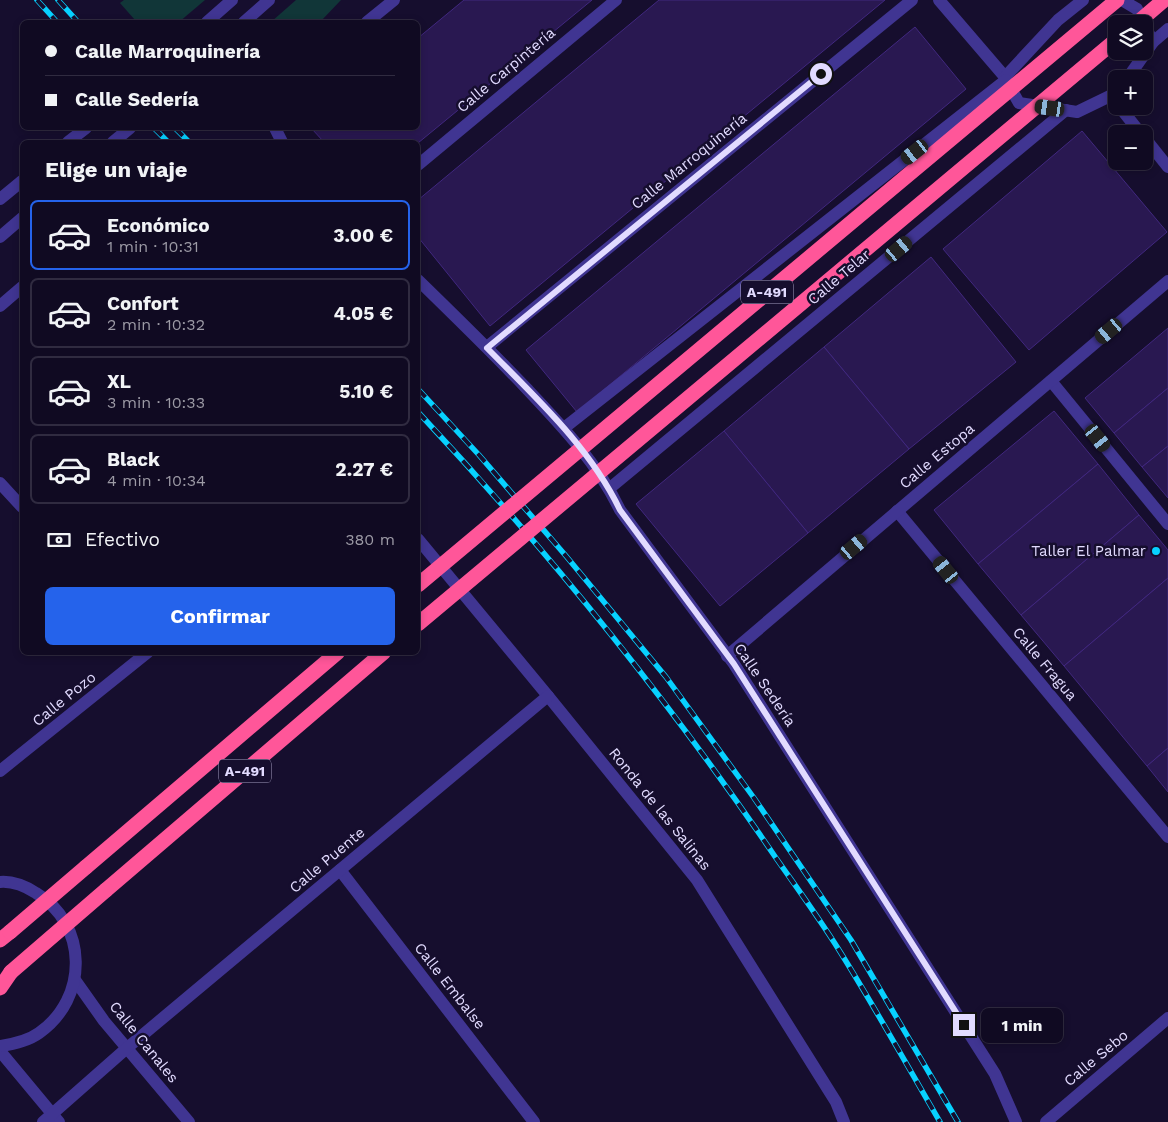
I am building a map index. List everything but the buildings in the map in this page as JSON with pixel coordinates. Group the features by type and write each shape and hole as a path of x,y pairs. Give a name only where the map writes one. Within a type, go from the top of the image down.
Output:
{"highway":[{"name":"A-491","path":"420,583 1117,0"},
{"path":"1146,15 1164,0"},
{"name":"A-491","path":"420,622 1108,47"},
{"name":"A-491","path":"3,936 334,655"},
{"name":"A-491","path":"5,976 380,655"},
{"path":"0,988 5,976"}],"street":[{"path":"209,20 232,0"},
{"path":"246,20 269,0"},
{"path":"369,20 394,0"},
{"name":"Calle Carpintería","path":"420,163 616,0"},
{"name":"Calle Marroquinería","path":"487,348 912,0"},
{"path":"939,0 1006,79 1019,103 1077,112 1108,99"},
{"path":"564,428 1006,79 1058,20 1082,0"},
{"path":"1122,0 1137,9 1140,15"},
{"path":"1153,42 1168,29"},
{"name":"Calle Telar","path":"610,488 1066,110"},
{"path":"1126,115 1134,125"},
{"path":"71,140 83,130"},
{"path":"116,140 128,130"},
{"path":"1153,148 1168,167"},
{"path":"0,199 20,183"},
{"path":"0,237 20,220"},
{"name":"Calle Estopa","path":"727,656 1168,281"},
{"name":"Calle Sedería","path":"420,282 564,428 610,488 620,510 727,656 996,1074 1016,1122"},
{"path":"0,306 20,289"},
{"path":"1051,380 1168,524"},
{"path":"0,483 20,505"},
{"name":"Calle Fragua","path":"897,511 1168,837"},
{"name":"Ronda de las Salinas","path":"420,541 548,696 696,880 836,1102 844,1122"},
{"name":"Calle Pozo","path":"0,771 144,655"},
{"name":"Calle Puente","path":"52,1119 127,1048 548,696"},
{"name":"Calle Embalse","path":"340,870 534,1122"},
{"path":"0,882 27,887 46,899 62,915 72,936 77,958 75,980 68,1001 55,1020 38,1034 18,1043 0,1046"},
{"name":"Calle Canales","path":"75,980 104,1021 189,1122"},
{"name":"Calle Sebo","path":"1046,1122 1168,1018"},
{"path":"0,1051 52,1119"}],"green space":[{"path":"124,0 205,0 181,20 135,20 120,3"},
{"path":"296,0 341,0 322,20 273,20"}],"railway":[{"path":"37,0 55,20"},
{"path":"58,0 76,20"},
{"path":"156,130 166,140"},
{"path":"177,130 187,140"},
{"path":"420,391 479,455 566,556 666,677 754,798 851,940 958,1122"},
{"path":"420,414 514,518 606,628 693,741 831,938 878,1014 940,1122"}],"place":[{"name":"Taller El Palmar","path":"1156,551"}],"route":[{"path":"821,74 487,348 564,428 610,488 620,510 734,664 964,1025"}]}
